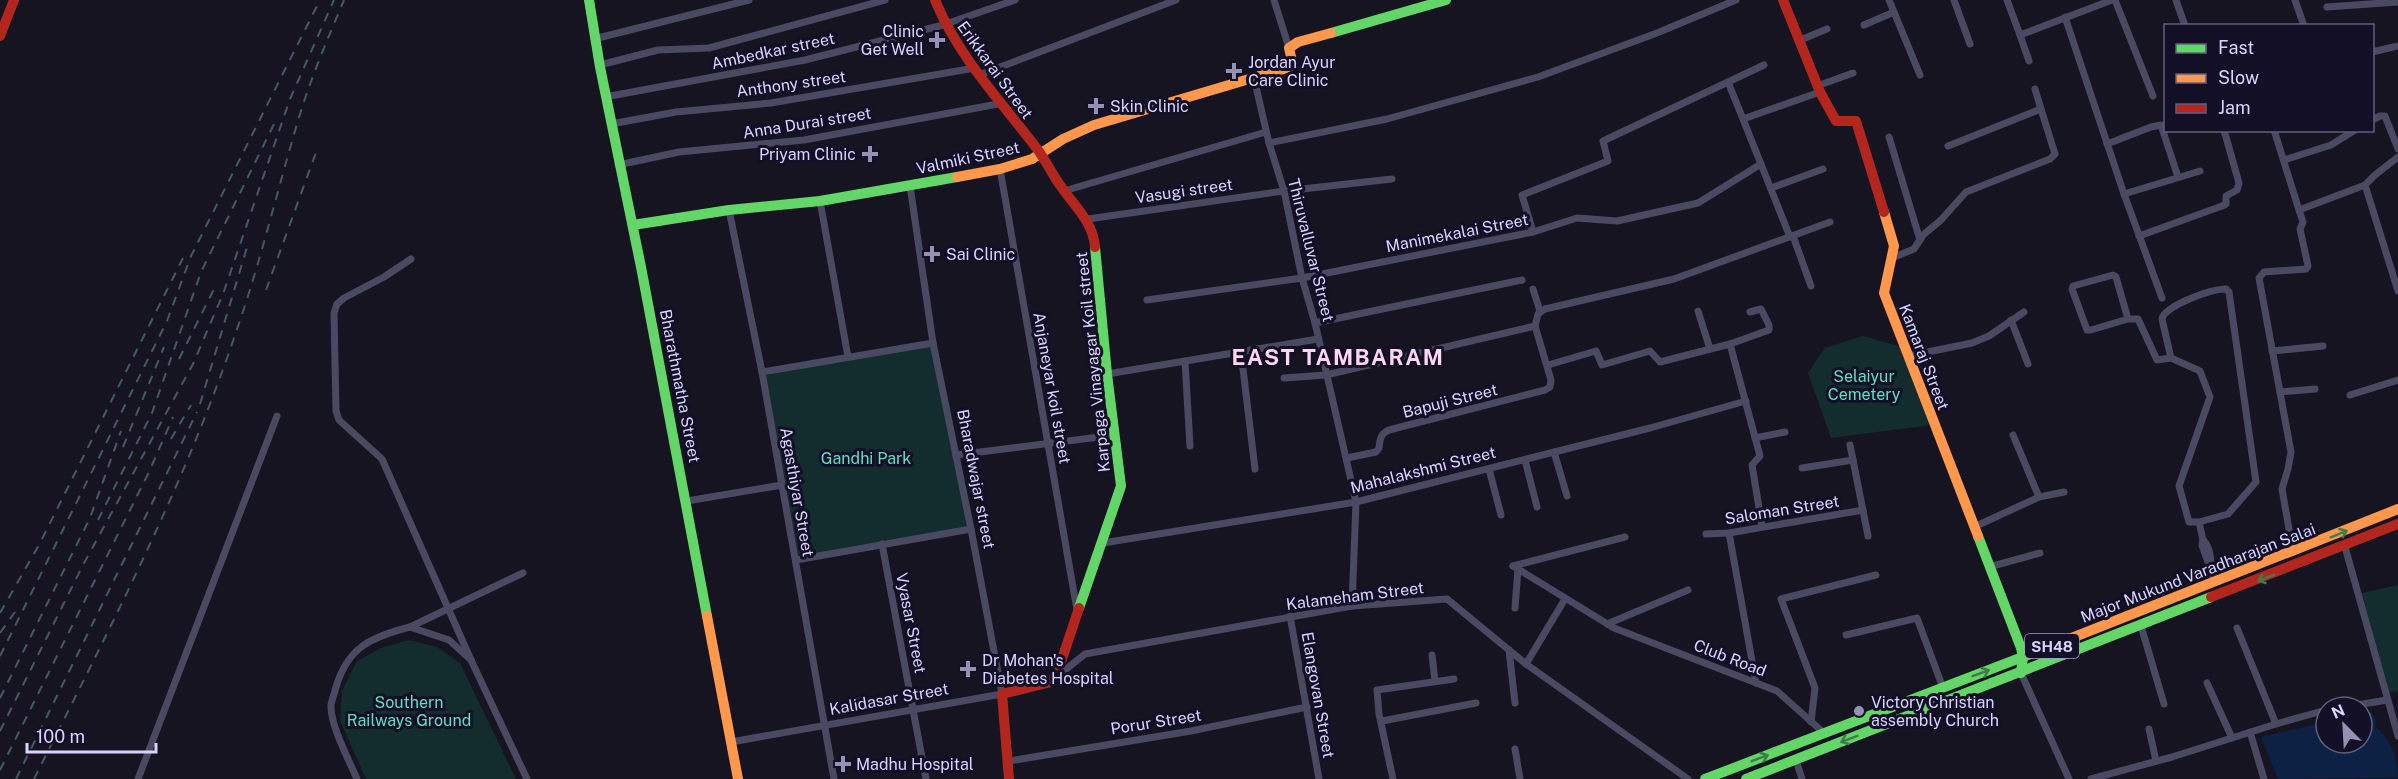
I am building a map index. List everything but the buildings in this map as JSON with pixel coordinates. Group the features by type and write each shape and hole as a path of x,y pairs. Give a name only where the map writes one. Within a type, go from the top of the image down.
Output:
{"street":[{"path":"0,36 14,0"},
{"name":"Bharathmatha Street","path":"589,0 594,39 618,165 633,225 687,501 738,779"},
{"path":"594,39 749,0"},
{"path":"600,65 658,50 709,48 885,0"},
{"name":"Erikkarai Street","path":"935,0 944,25 998,104 1040,153"},
{"name":"Ambedkar street","path":"605,97 805,60 944,25 1015,0"},
{"name":"Anthony street","path":"611,124 676,112 771,103 977,72 1176,0"},
{"path":"1274,0 1289,48 1305,39 1413,4 1446,0"},
{"path":"1269,143 1387,119 1538,77 1657,33 1736,0"},
{"name":"Kamaraj Street","path":"1783,0 1818,89 1836,121 1856,122 1894,246 1884,293 2023,657 2021,673"},
{"path":"1889,0 1920,75"},
{"path":"1955,0 1970,44"},
{"path":"2007,0 2030,61"},
{"path":"2020,35 2113,0 2153,96"},
{"path":"2176,0 2184,24"},
{"path":"2295,0 2303,24"},
{"path":"2326,7 2363,2 2398,2"},
{"path":"1864,25 1894,12"},
{"path":"2066,17 2124,195 2162,298"},
{"path":"1798,41 1827,29"},
{"path":"2374,52 2398,46"},
{"name":"Valmiki Street","path":"633,225 729,210 820,201 1021,164 1094,125 1290,67 1292,61 1289,48"},
{"path":"1533,232 1522,195 1608,161 1603,141 1764,64"},
{"path":"1743,118 1853,73"},
{"name":"Thiruvalluvar Street","path":"1254,78 1266,132 1284,191 1302,278 1315,323 1356,502 1352,606"},
{"path":"1728,82 1811,286"},
{"path":"1892,258 1914,249 1966,192 2053,157 2055,151 2035,88"},
{"name":"Anna Durai street","path":"618,165 679,152 804,140 998,104"},
{"path":"1948,146 2042,109"},
{"path":"2374,119 2385,116 2398,149"},
{"path":"2107,144 2161,125 2178,177"},
{"path":"1064,191 1266,132"},
{"path":"2139,236 2226,204 2226,196 2237,190 2239,183 2225,132"},
{"path":"2275,132 2303,222 2300,229 2308,266 2306,269 2264,272 2259,278 2291,452 2282,495 2293,552"},
{"path":"2284,160 2331,145 2352,132"},
{"path":"1888,137 1920,240"},
{"name":"Karpaga Vinayagar Koil street","path":"1040,153 1064,191 1088,219 1094,232 1107,374 1121,486 1060,665 1051,682"},
{"path":"2299,210 2365,185 2375,174 2398,157"},
{"name":"Manimekalai Street","path":"1147,300 1302,278 1533,232 1577,218 1617,221 1698,203 1761,164"},
{"name":"Anjaneyar koil street","path":"1000,169 1077,613"},
{"path":"1771,188 1823,169"},
{"path":"2124,195 2199,171"},
{"name":"Vasugi street","path":"1088,219 1284,191 1392,179"},
{"path":"2365,185 2398,291"},
{"name":"Bharadwajar street","path":"910,186 933,344 972,529 1002,694 1010,779"},
{"path":"820,201 848,357"},
{"name":"Agasthiyar Street","path":"729,210 762,372 834,779"},
{"path":"1540,311 1674,279 1830,222"},
{"path":"411,259 337,304 334,313 336,411 344,426 382,459 526,779"},
{"path":"2128,319 2116,277 2113,275 2073,286 2072,289 2087,330 2134,318 2140,321 2157,360 2171,358 2200,371 2210,397 2178,486 2189,522 2199,522 2228,514 2256,482 2229,292 2221,289 2203,293 2163,314 2162,319 2171,358"},
{"path":"1315,323 1522,280"},
{"path":"1533,289 1540,311 1534,326 1548,365 1594,351 1597,352 1602,365 1649,351 1652,351 1660,362 1730,344 1765,333 1770,328 1762,310 1750,312"},
{"path":"1698,311 1710,349"},
{"path":"1908,356 1972,343 1989,336 2024,312"},
{"path":"2011,320 2028,364"},
{"path":"1284,378 1326,375 1534,326"},
{"path":"1107,374 1318,339"},
{"path":"762,372 933,344"},
{"path":"1730,344 1760,456 1752,465 1762,526"},
{"path":"2272,351 2323,346"},
{"path":"1240,352 1255,469"},
{"path":"1185,361 1190,446"},
{"name":"Bapuji Street","path":"1347,458 1376,452 1384,432 1389,430 1545,390 1550,387 1551,380 1548,365"},
{"path":"2350,395 2398,380"},
{"path":"2280,392 2315,389"},
{"name":"Mahalakshmi Street","path":"1103,543 1356,502 1746,401"},
{"path":"138,779 277,416"},
{"path":"1755,438 1785,432"},
{"path":"956,455 1115,435"},
{"path":"2013,435 2039,497"},
{"path":"1851,445 1868,536"},
{"path":"1554,452 1567,496"},
{"path":"1525,460 1537,507"},
{"path":"1802,468 1853,460"},
{"path":"1489,468 1501,515"},
{"path":"687,501 782,485"},
{"path":"1974,527 2039,497 2064,492"},
{"name":"Saloman Street","path":"1706,534 1729,533 1863,510"},
{"name":"Major Mukund Varadharajan Salai","path":"1706,779 2398,510"},
{"path":"2199,522 2203,540 2209,552 2215,582"},
{"name":"Major Mukund Varadharajan Salai","path":"1746,779 1762,776 1796,760 2398,524"},
{"path":"796,560 972,529"},
{"path":"1729,533 1756,683"},
{"path":"1515,608 1516,567 1625,537"},
{"name":"Vyasar Street","path":"882,544 926,779"},
{"path":"2345,546 2398,736"},
{"path":"1989,567 2040,553"},
{"name":"Club Road","path":"1516,567 1610,626 1777,691 1824,733"},
{"path":"357,779 338,734 331,705 342,669 356,650 523,573"},
{"path":"1811,722 1815,688 1781,599 1876,575"},
{"path":"1610,626 1688,590"},
{"path":"1526,664 1564,598"},
{"name":"Kalameham Street","path":"1051,682 1085,654 1352,606 1447,599 1526,664 1688,779"},
{"name":"Elangovan Street","path":"1290,616 1319,779"},
{"path":"1846,635 1917,618 1944,688"},
{"path":"2141,626 2164,704"},
{"path":"410,627 450,640 471,660"},
{"path":"2236,628 2276,724"},
{"path":"1509,650 1515,703"},
{"path":"1432,655 1435,681"},
{"path":"2021,673 2069,779"},
{"path":"1393,779 1376,693 1378,689 1454,679"},
{"name":"Kalidasar Street","path":"731,742 1002,694 1051,682"},
{"path":"2207,683 2232,738"},
{"path":"2374,702 2387,700"},
{"path":"1382,721 1476,703"},
{"name":"Porur Street","path":"1009,761 1191,731 1307,707"},
{"path":"2091,779 2314,713"},
{"path":"2148,729 2156,761"},
{"path":"2250,732 2264,779"},
{"path":"1515,749 1520,779"},
{"path":"1796,760 1802,779"}],"green space":[{"name":"Selaiyur Cemetery","path":"1863,336 1901,347 1931,425 1831,438 1808,373 1825,348"},
{"name":"Gandhi Park","path":"931,343 971,529 796,560 763,376"},
{"path":"2398,585 2398,691 2388,693 2362,593"},
{"name":"Southern Railways Ground","path":"409,640 437,647 460,663 516,779 366,779 340,721 342,691 357,661 381,648"}],"water":[{"path":"2374,717 2375,727 2385,737 2392,750 2397,763 2398,778 2278,779 2261,737 2314,725 2314,755 2374,755"}],"railway":[{"path":"0,656 167,321 191,256 320,0"},
{"path":"0,731 83,565 193,364 223,294 290,99 334,0"},
{"path":"34,779 143,559 193,447 245,305 305,99 344,0"},
{"path":"98,520 152,413 201,272 277,118"},
{"path":"266,290 318,147"},
{"path":"200,404 248,244"},
{"path":"0,613 40,543 183,258"},
{"path":"179,359 214,289"},
{"path":"123,447 164,347"},
{"path":"171,439 191,405"},
{"path":"16,779 197,412"},
{"path":"0,770 149,472 173,417"},
{"path":"0,698 90,518 121,431"},
{"path":"0,633 15,612"}],"traffic: fast":[{"path":"589,0 600,67 641,267 707,616"},
{"path":"1331,33 1446,0"},
{"path":"633,225 729,210 820,201 957,177"},
{"path":"1079,608 1121,486 1107,374 1095,247"},
{"path":"1978,536 2021,648 2023,657 2021,673"},
{"path":"1746,779 2211,597"},
{"path":"1705,779 2059,643"}],"traffic: slow":[{"path":"957,177 1000,169 1032,159 1063,139 1094,125 1290,67 1292,61 1289,48 1298,42 1331,33"},
{"path":"1884,212 1894,246 1884,293 1978,536"},
{"path":"2059,643 2398,509"},
{"path":"707,616 738,779"}],"traffic: jam":[{"path":"0,36 14,0"},
{"path":"935,0 968,60 1038,150 1057,181 1087,221 1095,247"},
{"path":"1783,0 1820,92 1836,121 1856,121 1884,212"},
{"path":"2211,597 2398,524"},
{"path":"1009,779 1002,694 1051,682 1060,665 1079,608"}],"place":[{"name":"Clinic Get Well","path":"937,40"},
{"name":"Jordan Ayur Care Clinic","path":"1234,71"},
{"name":"Skin Clinic","path":"1096,106"},
{"name":"Priyam Clinic","path":"870,154"},
{"name":"Sai Clinic","path":"932,254"},
{"name":"Dr Mohan's Diabetes Hospital","path":"968,669"},
{"name":"Victory Christian assembly Church","path":"1859,711"},
{"name":"Madhu Hospital","path":"843,764"}],"district":[{"name":"EAST TAMBARAM","path":"1338,357"}]}
